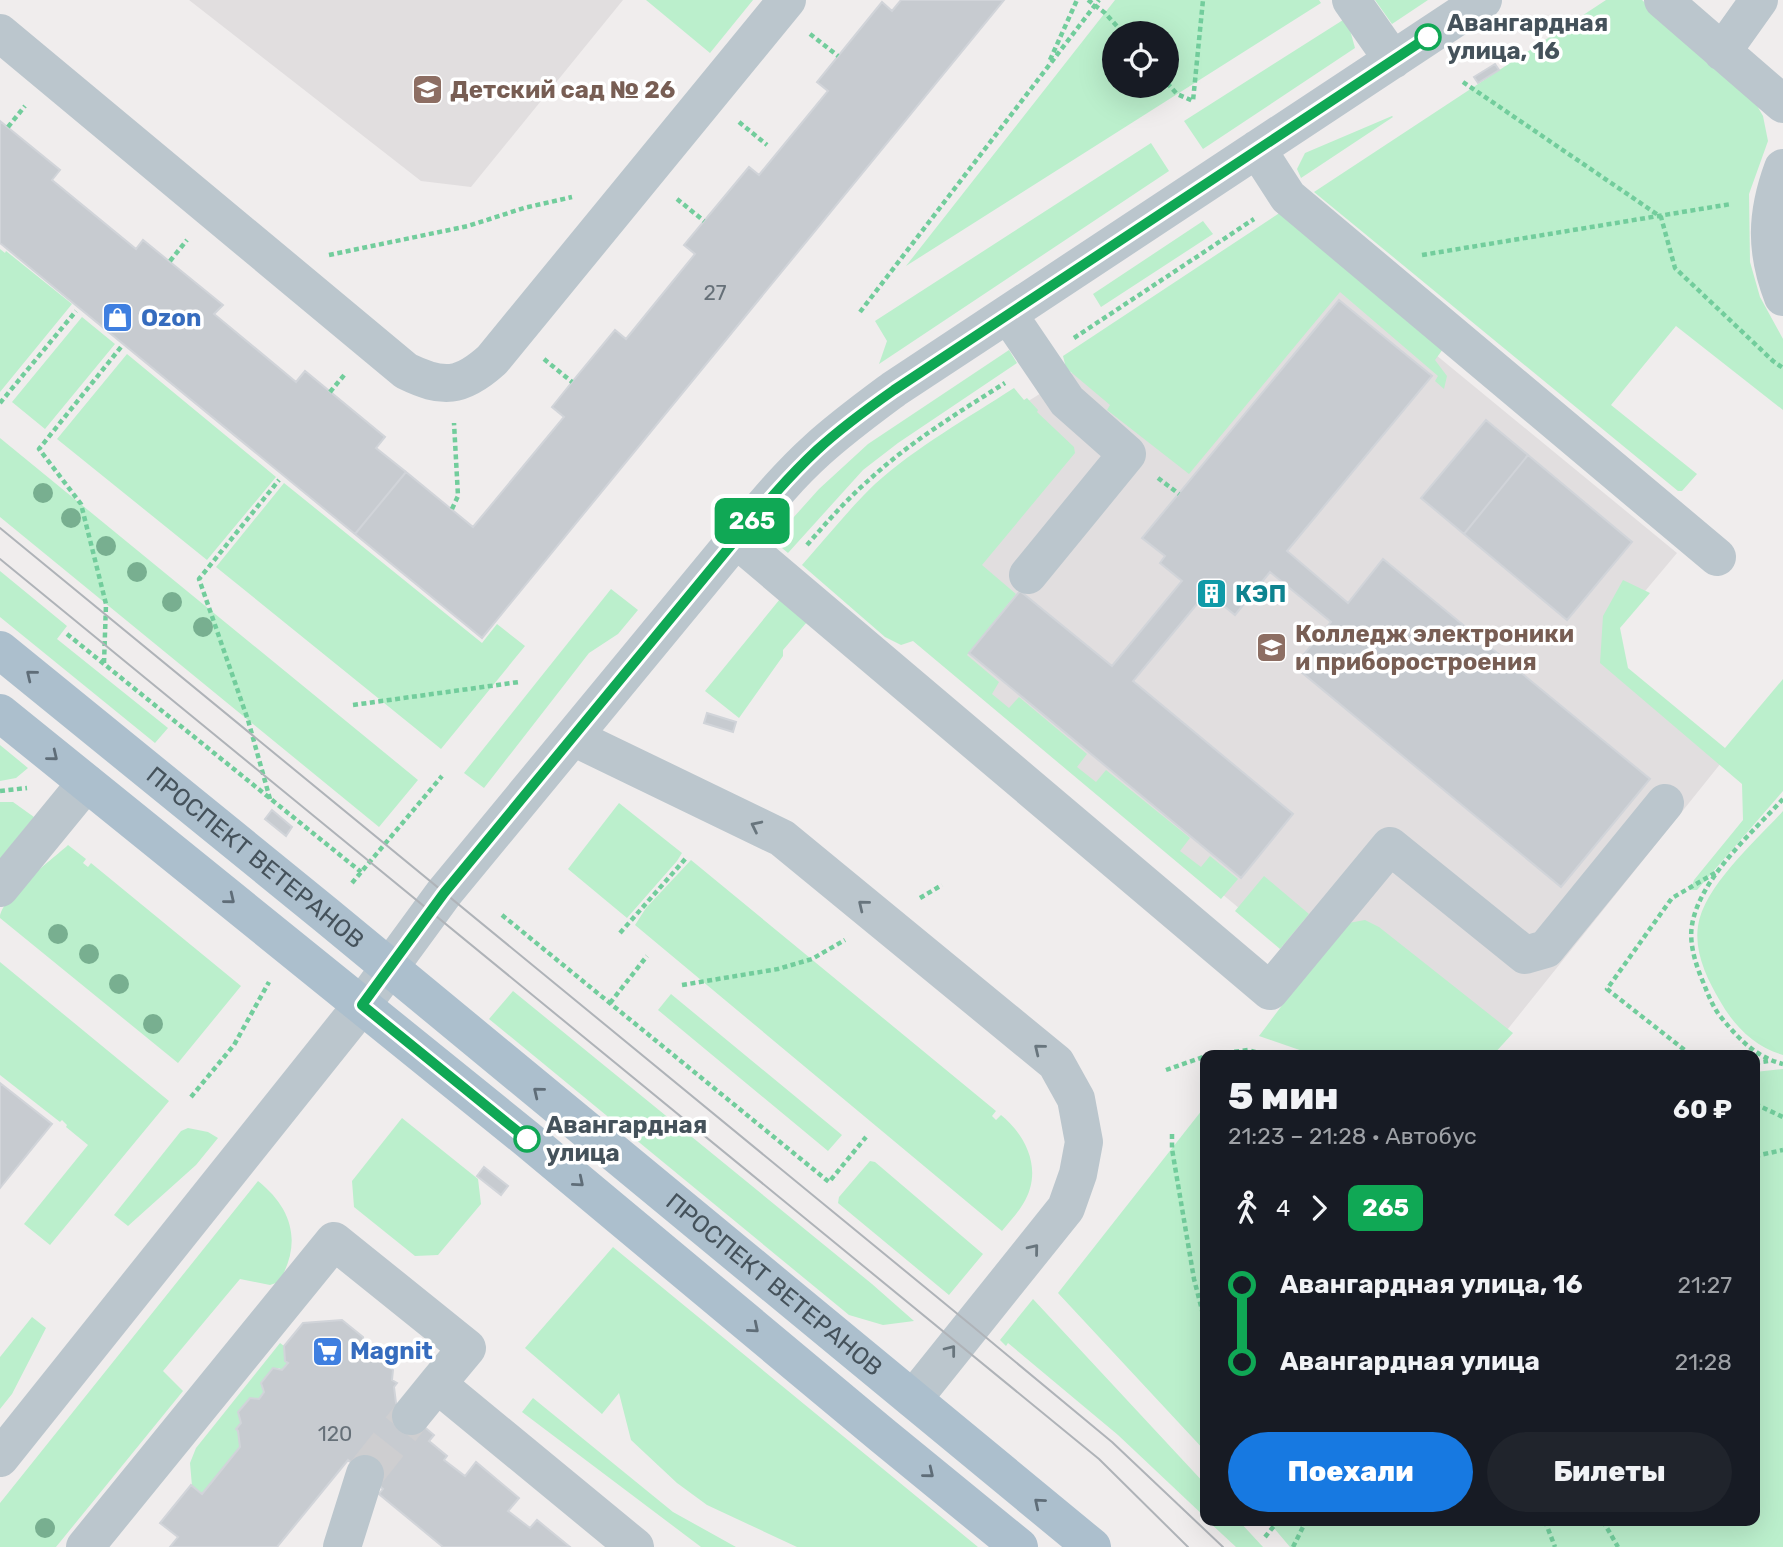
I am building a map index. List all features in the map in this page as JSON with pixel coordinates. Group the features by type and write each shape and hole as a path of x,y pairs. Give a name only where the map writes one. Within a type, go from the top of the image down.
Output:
{"main road":[{"name":"ПРОСПЕКТ ВЕТЕРАНОВ","path":"0,650 1092,1547"},
{"name":"ПРОСПЕКТ ВЕТЕРАНОВ","path":"0,713 527,1139 1019,1547"}],"street":[{"path":"0,33 406,371 430,383 456,383 473,377 492,360 787,0"},
{"path":"1351,0 1392,60"},
{"path":"0,1458 362,1005 444,893 781,485 852,420 894,390 1483,0"},
{"path":"1663,0 1783,104"},
{"path":"1722,52 1759,0"},
{"path":"1256,149 1288,197 1717,557"},
{"path":"1783,168 1773,196 1768,235 1774,274 1783,297"},
{"path":"1008,314 1067,401 1127,454 1028,575"},
{"path":"736,539 1270,991 1390,846 1525,955 1546,949 1665,803"},
{"path":"573,737 782,838 1056,1063 1076,1099 1084,1142 1078,1174 1066,1208 913,1399"},
{"path":"0,888 86,783"},
{"path":"85,1547 334,1241 467,1348 411,1416"},
{"path":"437,1384 635,1547"},
{"path":"342,1547 365,1474"}],"path":[{"path":"1047,68 1077,0"},
{"path":"1088,0 1097,2 1113,21"},
{"path":"1179,95 1193,101 1203,0"},
{"path":"860,312 1097,2"},
{"path":"1463,82 1661,217 1675,268 1783,368"},
{"path":"281,268 331,254 468,226 576,195"},
{"path":"1368,264 1737,203"},
{"path":"0,403 76,311"},
{"path":"104,663 106,604 81,504 39,449 121,347"},
{"path":"452,509 458,496 454,425 456,383"},
{"path":"271,800 248,720 199,579 279,480"},
{"path":"67,634 361,872"},
{"path":"353,705 519,682"},
{"path":"349,887 442,776"},
{"path":"1753,1050 1743,1044 1713,1006 1698,970 1692,946 1692,925 1717,871 1783,799"},
{"path":"620,933 687,857"},
{"path":"1685,1050 1607,989 1672,898 1717,871"},
{"path":"502,915 829,1182 866,1137"},
{"path":"610,1003 647,956"},
{"path":"682,985 778,969 812,959"},
{"path":"191,1097 234,1045 267,984 273,978"},
{"path":"1760,1055 1783,1064"},
{"path":"1166,1070 1200,1058"},
{"path":"1760,1062 1770,1061"},
{"path":"1760,1106 1783,1117"},
{"path":"1172,1134 1172,1149 1200,1302"},
{"path":"1760,1155 1783,1150"},
{"path":"1265,1537 1274,1526"},
{"path":"1293,1547 1304,1526"},
{"path":"1547,1526 1555,1547"},
{"path":"1606,1526 1618,1547"}],"shaded area":[{"name":"Детский сад № 26","path":"189,0 623,0 471,187 421,181"},
{"name":"Колледж электроники и приборостроения","path":"1284,230 1677,553 1615,627 1622,669 1725,758 1491,1050 1410,1050 826,565 886,490 1054,385"}],"green space":[{"path":"646,0 753,0 710,53"},
{"path":"1115,0 1319,0 1321,3 1179,93 1179,21 1102,21 1102,98 1171,98 906,266"},
{"path":"1375,0 1428,0 1392,24"},
{"path":"1606,0 1642,0 1756,104 1763,116 1768,141 1749,194 1750,262 1760,297 1783,339 1783,410 1676,326 1611,405 1697,474 1682,491 1678,491 1314,192"},
{"path":"1343,20 1350,30 1355,48 1203,149 1184,121"},
{"path":"1392,116 1301,178 1297,169 1305,153"},
{"path":"1151,143 1169,171 879,364 887,341 875,321"},
{"path":"1281,212 1443,349 1435,360 1447,376 1444,389 1435,381 1438,376 1340,292 1189,474 1107,410 1110,405 1066,368 1063,356"},
{"path":"1203,221 1213,234 1101,307 1093,294"},
{"path":"0,249 72,304 0,392"},
{"path":"82,317 115,344 45,429 12,402"},
{"path":"1009,350 1017,363 898,443 863,470 788,553 776,543 775,538 819,489 868,444"},
{"path":"127,354 276,477 207,560 57,439"},
{"path":"1014,388 1074,447 1075,453 982,565 1016,594 967,655 999,682 992,694 1009,708 1019,697 1087,754 1077,767 1096,782 1106,770 1190,838 1180,851 1201,867 1210,856 1238,879 1221,899 913,641 901,645 885,637 802,565 856,503 891,470"},
{"path":"0,438 418,780 379,827 0,517"},
{"path":"284,483 482,643 497,624 525,646 441,749 216,567"},
{"path":"0,571 67,626 57,639 168,728 155,743 0,617"},
{"path":"1623,580 1650,593 1620,628 1628,668 1725,748 1783,679 1783,791 1697,890 1691,890 1694,880 1743,820 1742,784 1600,663 1603,616"},
{"path":"611,589 638,610 618,634 589,653 484,788 464,773"},
{"path":"780,599 807,622 783,650 783,656 739,718 705,691"},
{"path":"0,745 28,768 16,778 0,781"},
{"path":"0,802 13,802 34,817 0,859"},
{"path":"619,803 682,853 627,918 568,869"},
{"path":"1783,811 1783,1055 1754,1041 1732,1019 1706,974 1697,936 1702,911 1710,895 1746,850"},
{"path":"68,845 86,859 83,863 88,867 91,863 241,986 178,1063 0,918 2,910 18,890"},
{"path":"691,860 996,1111 992,1116 996,1120 1001,1115 1011,1124 1030,1156 1032,1180 1023,1204 1002,1231 635,925 646,908"},
{"path":"1264,876 1309,914 1280,949 1235,911"},
{"path":"1365,920 1379,927 1513,1033 1498,1050 1300,1050 1259,1036 1343,924"},
{"path":"0,962 169,1101 50,1245 24,1224 88,1145 66,1127 62,1120 60,1122 0,1075"},
{"path":"513,991 914,1321 883,1325 849,1315 489,1019"},
{"path":"671,994 842,1135 828,1151 658,1010"},
{"path":"1783,1069 1783,1547 1290,1547 1272,1526 1760,1526 1760,1071"},
{"path":"1200,1113 1200,1446 1058,1293"},
{"path":"402,1118 478,1179 481,1204 438,1255 415,1256 354,1207 352,1181"},
{"path":"188,1128 208,1132 218,1138 196,1165 128,1226 114,1215 181,1131"},
{"path":"870,1161 875,1162 983,1254 949,1295 838,1203 839,1197"},
{"path":"258,1181 279,1203 290,1227 290,1254 279,1282 270,1285 240,1279 163,1371 183,1391 56,1547 0,1547 0,1503"},
{"path":"613,1247 978,1547 797,1547 707,1505 677,1483 631,1440 619,1393 602,1414 525,1348"},
{"path":"1033,1299 1200,1479 1200,1512 1118,1435 1008,1343 1006,1346 1000,1340"},
{"path":"32,1317 46,1328 12,1394 0,1409 0,1357"},
{"path":"280,1343 284,1346 285,1361 288,1363 282,1370 273,1369 261,1383 264,1392 259,1399 250,1398 238,1412 241,1423 236,1429 240,1447 202,1494 192,1486 190,1463 196,1448"},
{"path":"533,1398 673,1512 736,1547 701,1547 522,1412"},
{"path":"1213,1526 1244,1526 1263,1547 1236,1547"}],"building":[{"path":"901,0 1004,0 482,638 355,534 406,472 473,527 564,417 552,407 572,382 615,330 626,339 695,254 684,245 749,167 759,175 828,91 817,82 882,2 892,11"},
{"path":"1495,64 1499,70 1478,83 1474,77"},
{"path":"0,121 60,170 52,180 136,249 143,240 223,305 214,314 296,382 305,371 385,437 376,448 406,472 355,534 0,243"},
{"name":"КЭП","path":"1339,300 1432,376 1287,551 1348,603 1383,559 1650,779 1561,887 1294,666 1331,622 1270,572 1235,615 1214,598 1209,604 1202,598 1133,681 1293,814 1241,878 969,653 1020,591 1112,666 1182,581 1160,563 1165,556 1142,538"},
{"path":"1486,420 1528,455 1464,534 1421,498"},
{"path":"1528,455 1632,542 1567,620 1464,534"},
{"path":"707,713 736,722 733,732 704,723"},
{"path":"272,810 292,827 286,836 265,819"},
{"path":"0,1083 52,1124 0,1188"},
{"path":"484,1167 508,1186 501,1195 477,1176"},
{"path":"342,1320 363,1337 365,1353 362,1356 369,1361 378,1358 393,1370 392,1380 397,1383 394,1387 396,1403 434,1435 429,1441 447,1456 444,1460 465,1476 476,1462 519,1498 508,1511 530,1528 537,1520 570,1547 443,1547 379,1494 383,1489 348,1460 277,1547 170,1547 178,1537 160,1523 191,1485 202,1494 240,1447 236,1429 241,1423 238,1412 250,1398 259,1399 264,1392 261,1383 273,1368 282,1370 288,1363 285,1361 284,1346 303,1323"}],"tunnel":[{"path":"365,1474 411,1416"}],"tram line":[{"path":"0,528 1112,1442 1200,1525"},
{"path":"0,559 1099,1459 1188,1547"},
{"path":"1201,1526 1223,1547"}],"bus line":[{"name":"265","path":"527,1139 362,1005 444,893 781,485 817,450 852,420 894,390 1428,37"}],"place":[{"name":"Авангардная улица, 16","path":"1428,37"},
{"name":"Детский сад № 26","path":"427,90"},
{"name":"Ozon","path":"118,318"},
{"name":"КЭП","path":"1212,594"},
{"name":"Колледж электроники и приборостроения","path":"1272,648"},
{"name":"Авангардная улица","path":"527,1139"},
{"name":"Magnit","path":"327,1351"}]}
